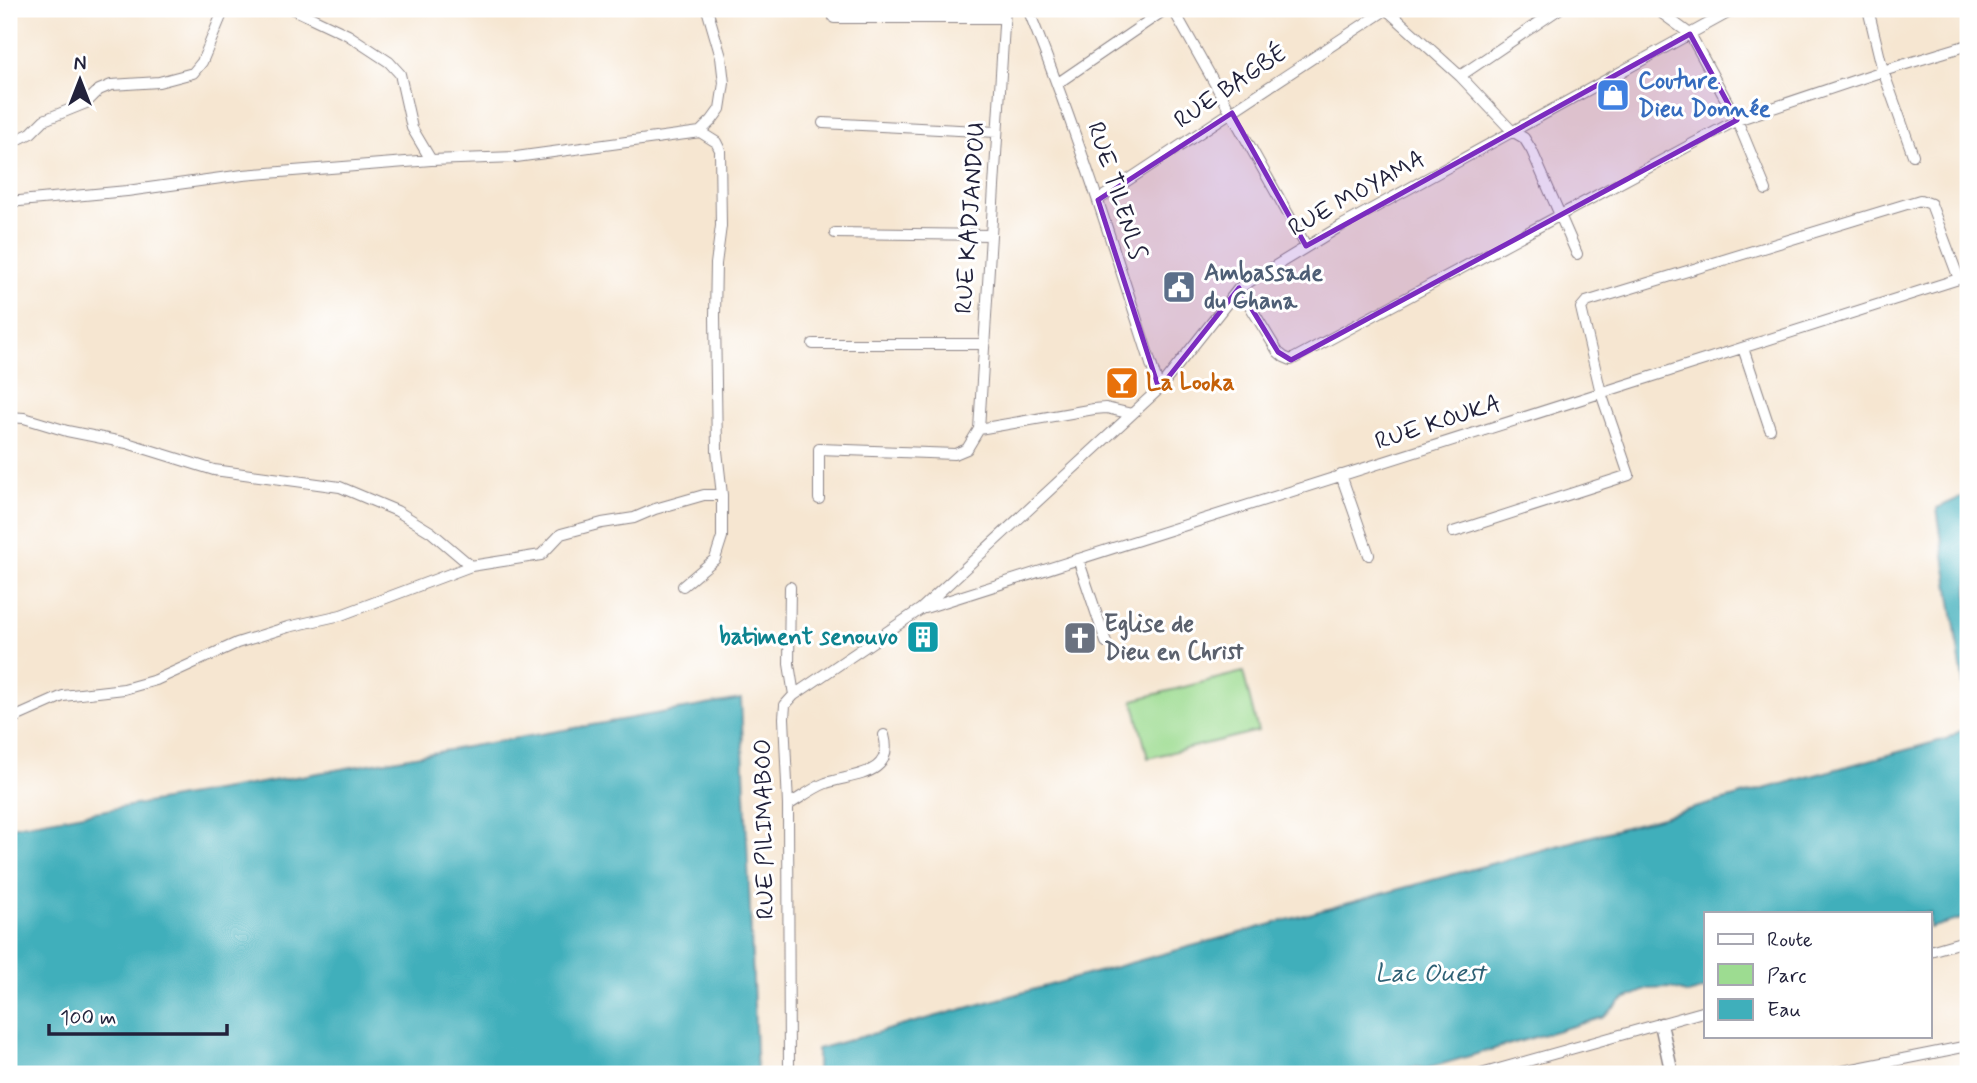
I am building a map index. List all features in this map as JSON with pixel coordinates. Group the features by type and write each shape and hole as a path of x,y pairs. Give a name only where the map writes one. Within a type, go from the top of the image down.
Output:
{"street":[{"path":"9,144 31,133 44,120 86,103 99,90 111,85 159,82 193,73 202,62 224,9"},
{"path":"293,9 348,35 388,62 400,74 412,128 430,160"},
{"path":"9,202 127,191 243,175 430,160 516,158 700,132 720,109 724,83 721,57 707,9"},
{"name":"RUE TILENLS","path":"1028,9 1058,83 1158,389"},
{"path":"1058,83 1167,9"},
{"path":"1173,9 1306,246"},
{"path":"1386,9 1460,76 1512,131 1524,138 1532,150 1577,254"},
{"name":"RUE BAGBÉ","path":"1098,200 1386,9"},
{"path":"1460,76 1559,9"},
{"path":"1656,9 1690,34 1737,120 1766,190"},
{"name":"RUE MOYAMA","path":"794,695 921,609 1158,389 1239,288 1306,246 1735,9"},
{"path":"1868,9 1883,71 1913,155"},
{"path":"834,18 1005,13"},
{"name":"RUE KADJANDOU","path":"979,429 1005,13"},
{"path":"1239,288 1278,352 1291,360 1737,120 1968,45"},
{"path":"823,123 997,132"},
{"path":"683,586 715,559 722,537 722,495 717,452 715,329 716,264 721,226 720,150 716,142 700,132"},
{"path":"1453,532 1629,475 1601,393 1581,308 1586,302 1920,200 1930,204 1964,278"},
{"path":"835,233 991,235"},
{"name":"RUE KOUKA","path":"921,609 1964,278"},
{"path":"813,344 984,344"},
{"path":"1743,348 1770,429"},
{"path":"819,499 819,449 955,454 967,449 979,429 1100,408 1132,414"},
{"path":"9,417 24,418 67,431 127,443 214,470 340,487 397,511 431,533 471,566"},
{"path":"1341,475 1369,555"},
{"path":"9,720 64,696 124,689 156,680 237,643 341,615 471,566 541,555 561,534 634,518 704,495 722,495"},
{"path":"1079,559 1106,642"},
{"name":"RUE PILIMABOO","path":"789,1074 788,805 784,718 785,705 794,695 789,664 790,587"},
{"path":"788,805 824,783 871,772 883,760 888,749 884,735"},
{"path":"1932,950 1968,940"},
{"path":"1481,1074 1704,1013"},
{"path":"1661,1024 1672,1074"},
{"path":"1828,1074 1968,1045"}],"highlighted area":[{"path":"1690,34 1737,120 1291,360 1278,352 1239,288 1159,389 1098,200 1232,113 1306,246"}],"green space":[{"path":"1243,672 1258,731 1148,758 1133,700"}],"water":[{"name":"Lac Ouest","path":"1968,494 1968,917 1932,927 1932,912 1704,912 1704,990 1688,994 1671,988 1648,989 1622,1000 1604,1017 1425,1069 1407,1068 1403,1074 817,1074 817,1049 1946,739 1963,729 1967,708 1937,508"},
{"path":"741,699 757,1074 9,1074 9,827"}],"place":[{"name":"Couture Dieu Donnée","path":"1613,95"},
{"name":"Ambassade du Ghana","path":"1179,287"},
{"name":"La Looka","path":"1122,383"},
{"name":"batiment senouvo","path":"923,637"},
{"name":"Eglise de Dieu en Christ","path":"1080,638"}]}
